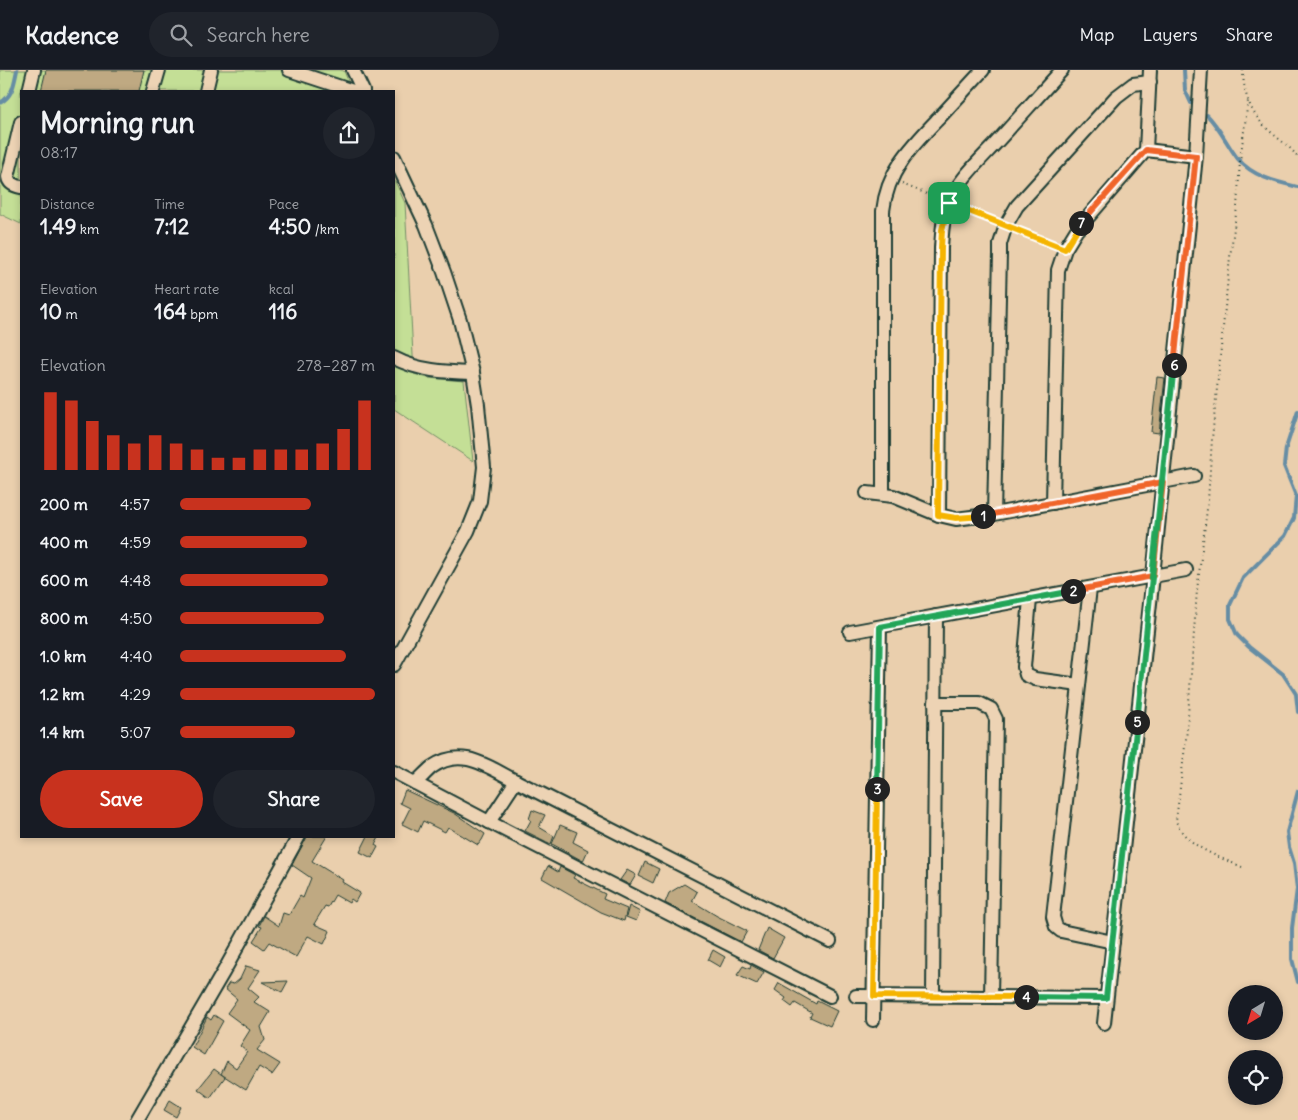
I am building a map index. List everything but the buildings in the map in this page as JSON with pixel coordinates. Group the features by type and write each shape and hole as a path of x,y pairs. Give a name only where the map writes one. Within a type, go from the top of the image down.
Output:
{"street":[{"path":"29,90 34,70"},
{"path":"153,90 159,70"},
{"path":"206,90 211,70"},
{"path":"289,70 350,90"},
{"path":"353,70 363,90"},
{"path":"883,493 883,211 887,189 890,179 910,149 983,70"},
{"path":"938,515 941,248 942,230 949,203 970,171 1062,70"},
{"path":"1104,1023 1163,482 1196,156 1201,70"},
{"path":"994,514 1000,244 1006,225 1026,195 1116,97 1133,84 1150,76 1146,150 1082,223 1065,249 1060,264 1057,280 1053,503"},
{"path":"20,126 8,177 12,184 20,187"},
{"path":"1146,150 1196,156"},
{"path":"395,159 426,225 460,320 478,405 484,467 480,501 468,532 395,663"},
{"path":"395,358 414,367 428,370 472,373"},
{"path":"867,492 883,493 938,515 956,518 994,514 1194,476"},
{"path":"850,632 1186,570"},
{"path":"1090,588 1054,923 1056,927 1067,933 1113,942"},
{"path":"1030,599 1024,671 1026,675 1035,679 1080,685"},
{"path":"933,996 936,616"},
{"path":"873,1020 880,627"},
{"path":"935,703 979,703 991,709 996,719 991,997"},
{"path":"415,784 432,767 455,757 468,758 830,941"},
{"path":"395,773 830,996"},
{"path":"489,822 516,781"},
{"path":"138,1120 298,838"},
{"path":"856,996 1106,998"}],"path":[{"path":"1243,70 1243,81 1248,101 1255,116 1266,128 1291,148 1298,158"},
{"path":"1242,867 1189,840 1179,829 1176,820 1187,730 1197,590 1208,501 1212,439 1229,266 1238,201 1240,161 1248,101"},
{"path":"890,179 1065,249"}],"green space":[{"path":"0,70 340,70 344,71 349,83 338,79 334,90 20,90 20,224 0,214"},
{"path":"395,181 405,203 414,374 428,378 464,381 473,461 395,410"}],"waterway":[{"path":"0,103 8,97 14,85 17,70"},
{"path":"1184,70 1185,90 1191,103"},
{"path":"1207,115 1244,165 1266,178 1298,187"},
{"path":"1298,411 1286,448 1284,466 1296,496 1294,518 1285,536 1243,578 1230,605 1230,619 1237,635 1283,674 1296,694 1298,712"},
{"path":"1298,791 1287,832 1294,863 1297,889 1292,928 1292,959 1298,982"}],"route":[{"path":"949,203 942,230 941,248 938,515 948,518 968,518 1163,482 1153,576 880,627 874,996 1106,998 1153,576 1158,529 1163,482 1176,343 1196,156 1146,150 1076,230 1065,249 949,203"}]}
